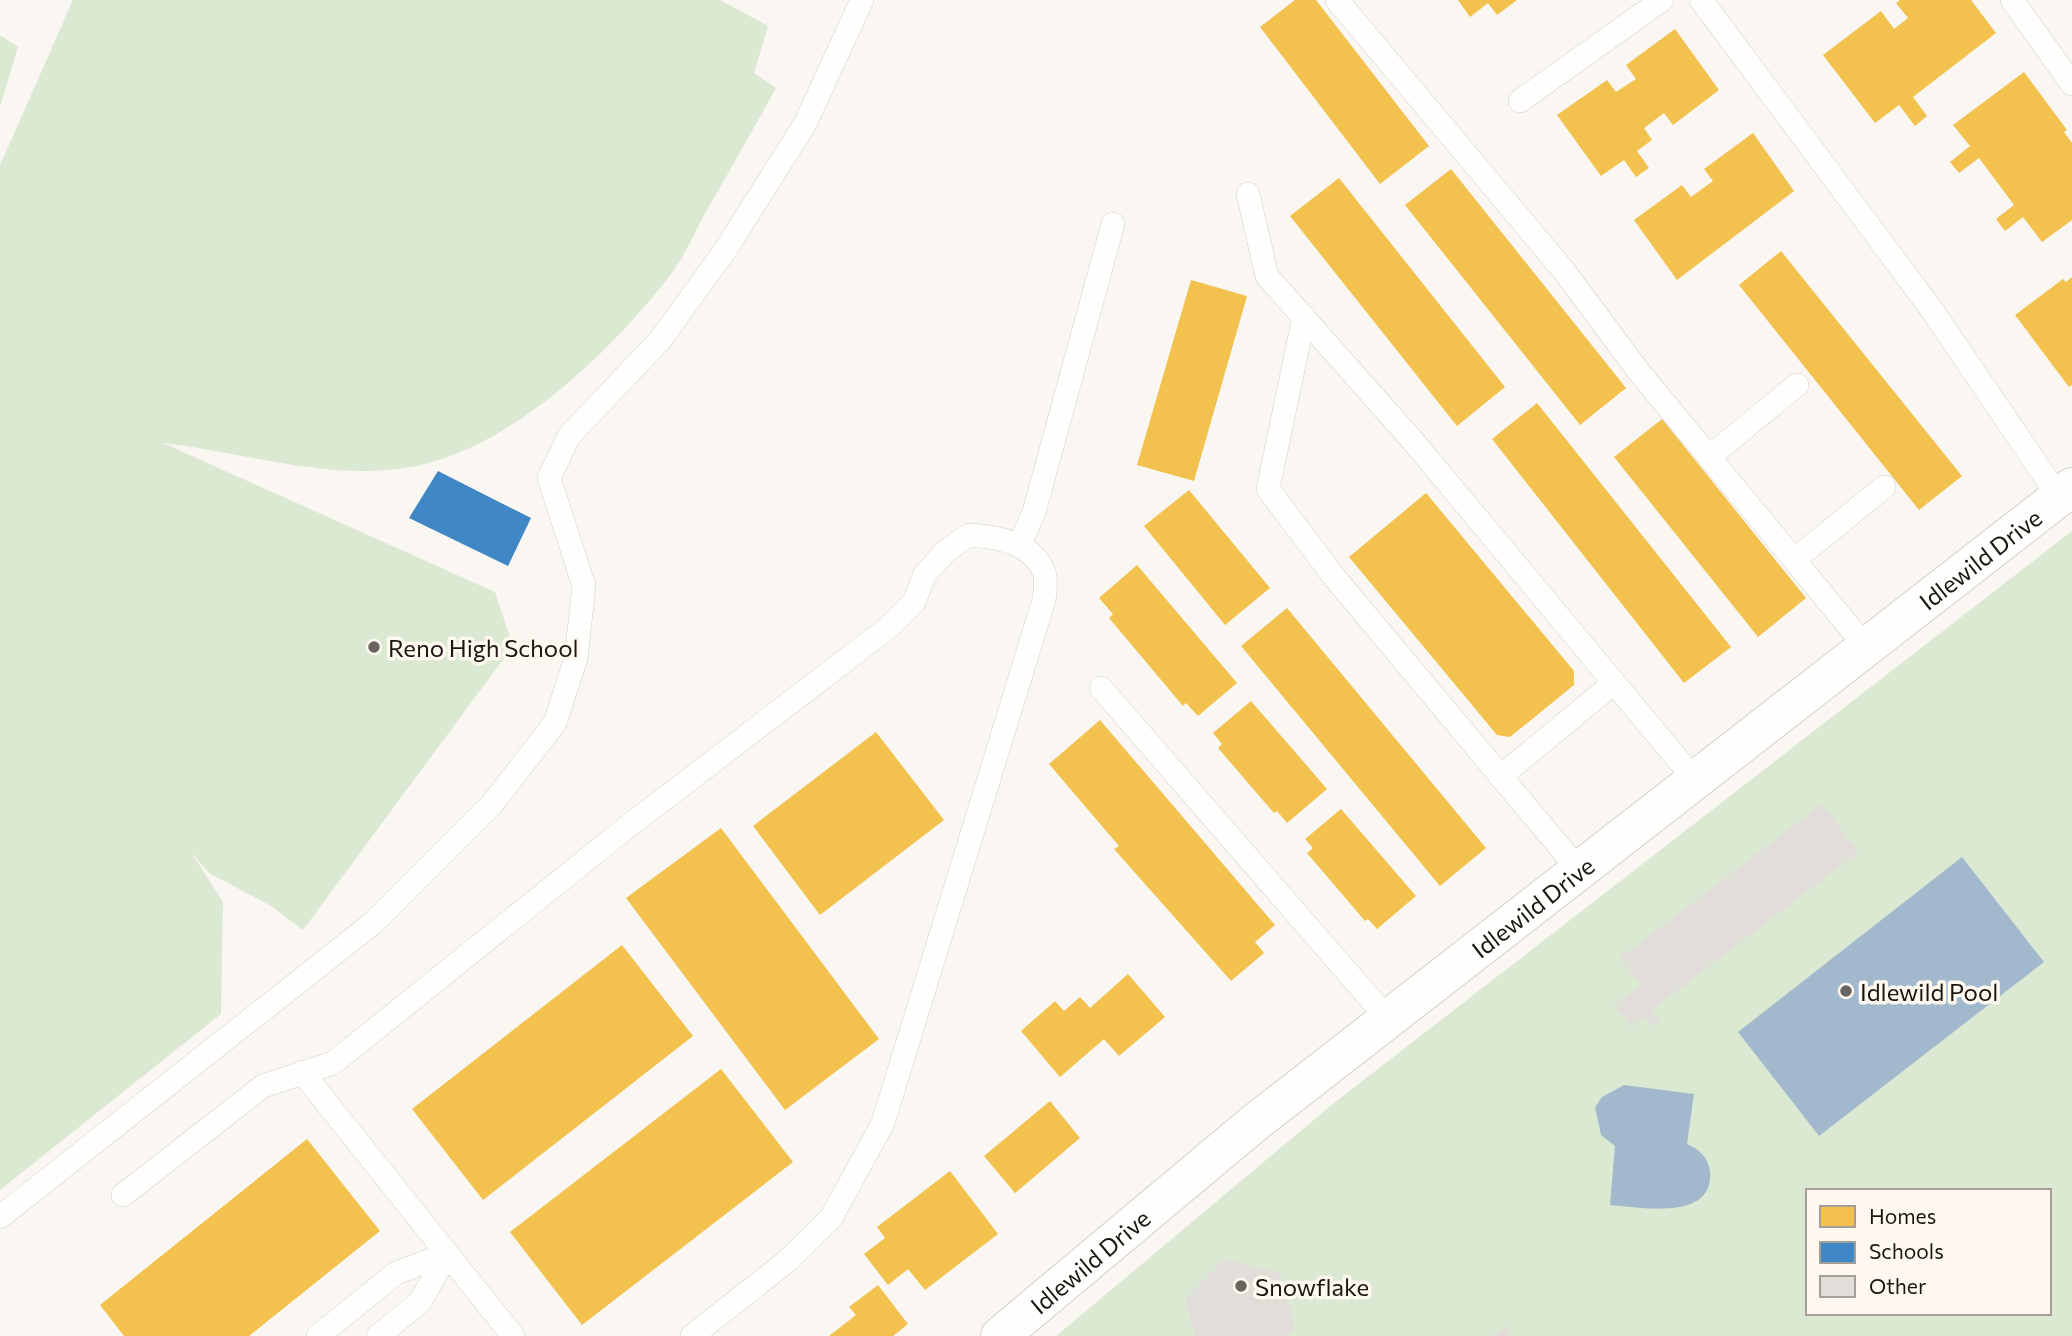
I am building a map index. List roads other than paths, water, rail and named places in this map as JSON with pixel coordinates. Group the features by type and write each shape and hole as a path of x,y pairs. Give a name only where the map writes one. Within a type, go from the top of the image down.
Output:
{"street":[{"name":"Idlewild Drive","path":"1000,1336 1252,1125 1387,1018 2066,492"}],"lane":[{"path":"0,1217 373,923 492,804 555,723 576,658 584,586 549,478 569,436 660,340 724,252 805,124 862,0"},
{"path":"1337,0 1563,271 1639,372 1866,647"},
{"path":"1520,102 1662,0"},
{"path":"1701,0 2066,492"},
{"path":"2012,0 2072,84"},
{"path":"1248,194 1267,276 1413,441 1695,780"},
{"path":"1019,546 1034,512 1113,224"},
{"path":"1304,317 1268,489 1335,578 1579,870"},
{"path":"1709,457 1797,385"},
{"path":"1794,561 1884,487"},
{"path":"122,1195 263,1086 333,1063 626,828 889,626 914,602 925,574 946,551 969,535 999,537 1028,550 1045,574 1044,600 883,1123 831,1218 786,1262 692,1336"},
{"path":"1500,777 1614,683"},
{"path":"1101,688 1387,1018"},
{"path":"302,1072 513,1336"},
{"path":"318,1336 397,1273 447,1254"},
{"path":"378,1336 419,1302 447,1254"}],"water":[{"path":"1962,857 2044,962 1819,1136 1738,1032"},
{"path":"1624,1085 1694,1094 1687,1144 1703,1155 1710,1172 1708,1188 1700,1199 1672,1208 1610,1205 1615,1146 1601,1135 1595,1107 1602,1097"}],"place":[{"name":"Reno High School","path":"374,647"},
{"name":"Idlewild Pool","path":"1846,991"},
{"name":"Snowflake","path":"1241,1286"}]}
